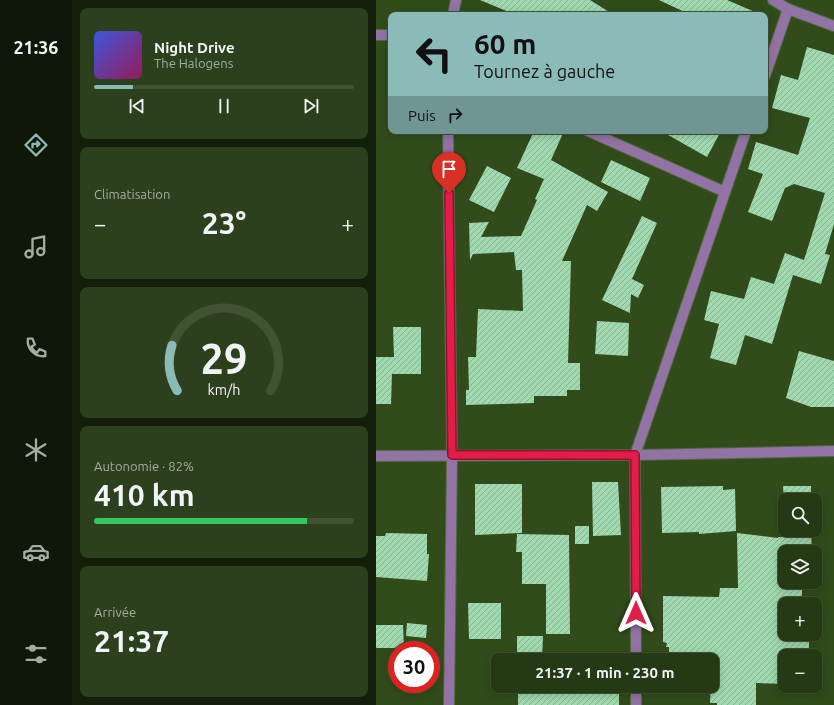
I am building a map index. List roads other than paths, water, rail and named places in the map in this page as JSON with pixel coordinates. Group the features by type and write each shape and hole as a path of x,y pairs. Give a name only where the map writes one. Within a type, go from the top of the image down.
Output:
{"street":[{"path":"454,12 456,0"},
{"path":"773,0 788,9 834,26"},
{"path":"768,67 788,9"},
{"path":"376,35 388,35"},
{"path":"448,134 452,455 449,705"},
{"path":"595,134 725,192"},
{"path":"636,653 635,455 745,134"},
{"path":"376,456 635,455 834,451"},
{"path":"636,693 636,705"}]}
